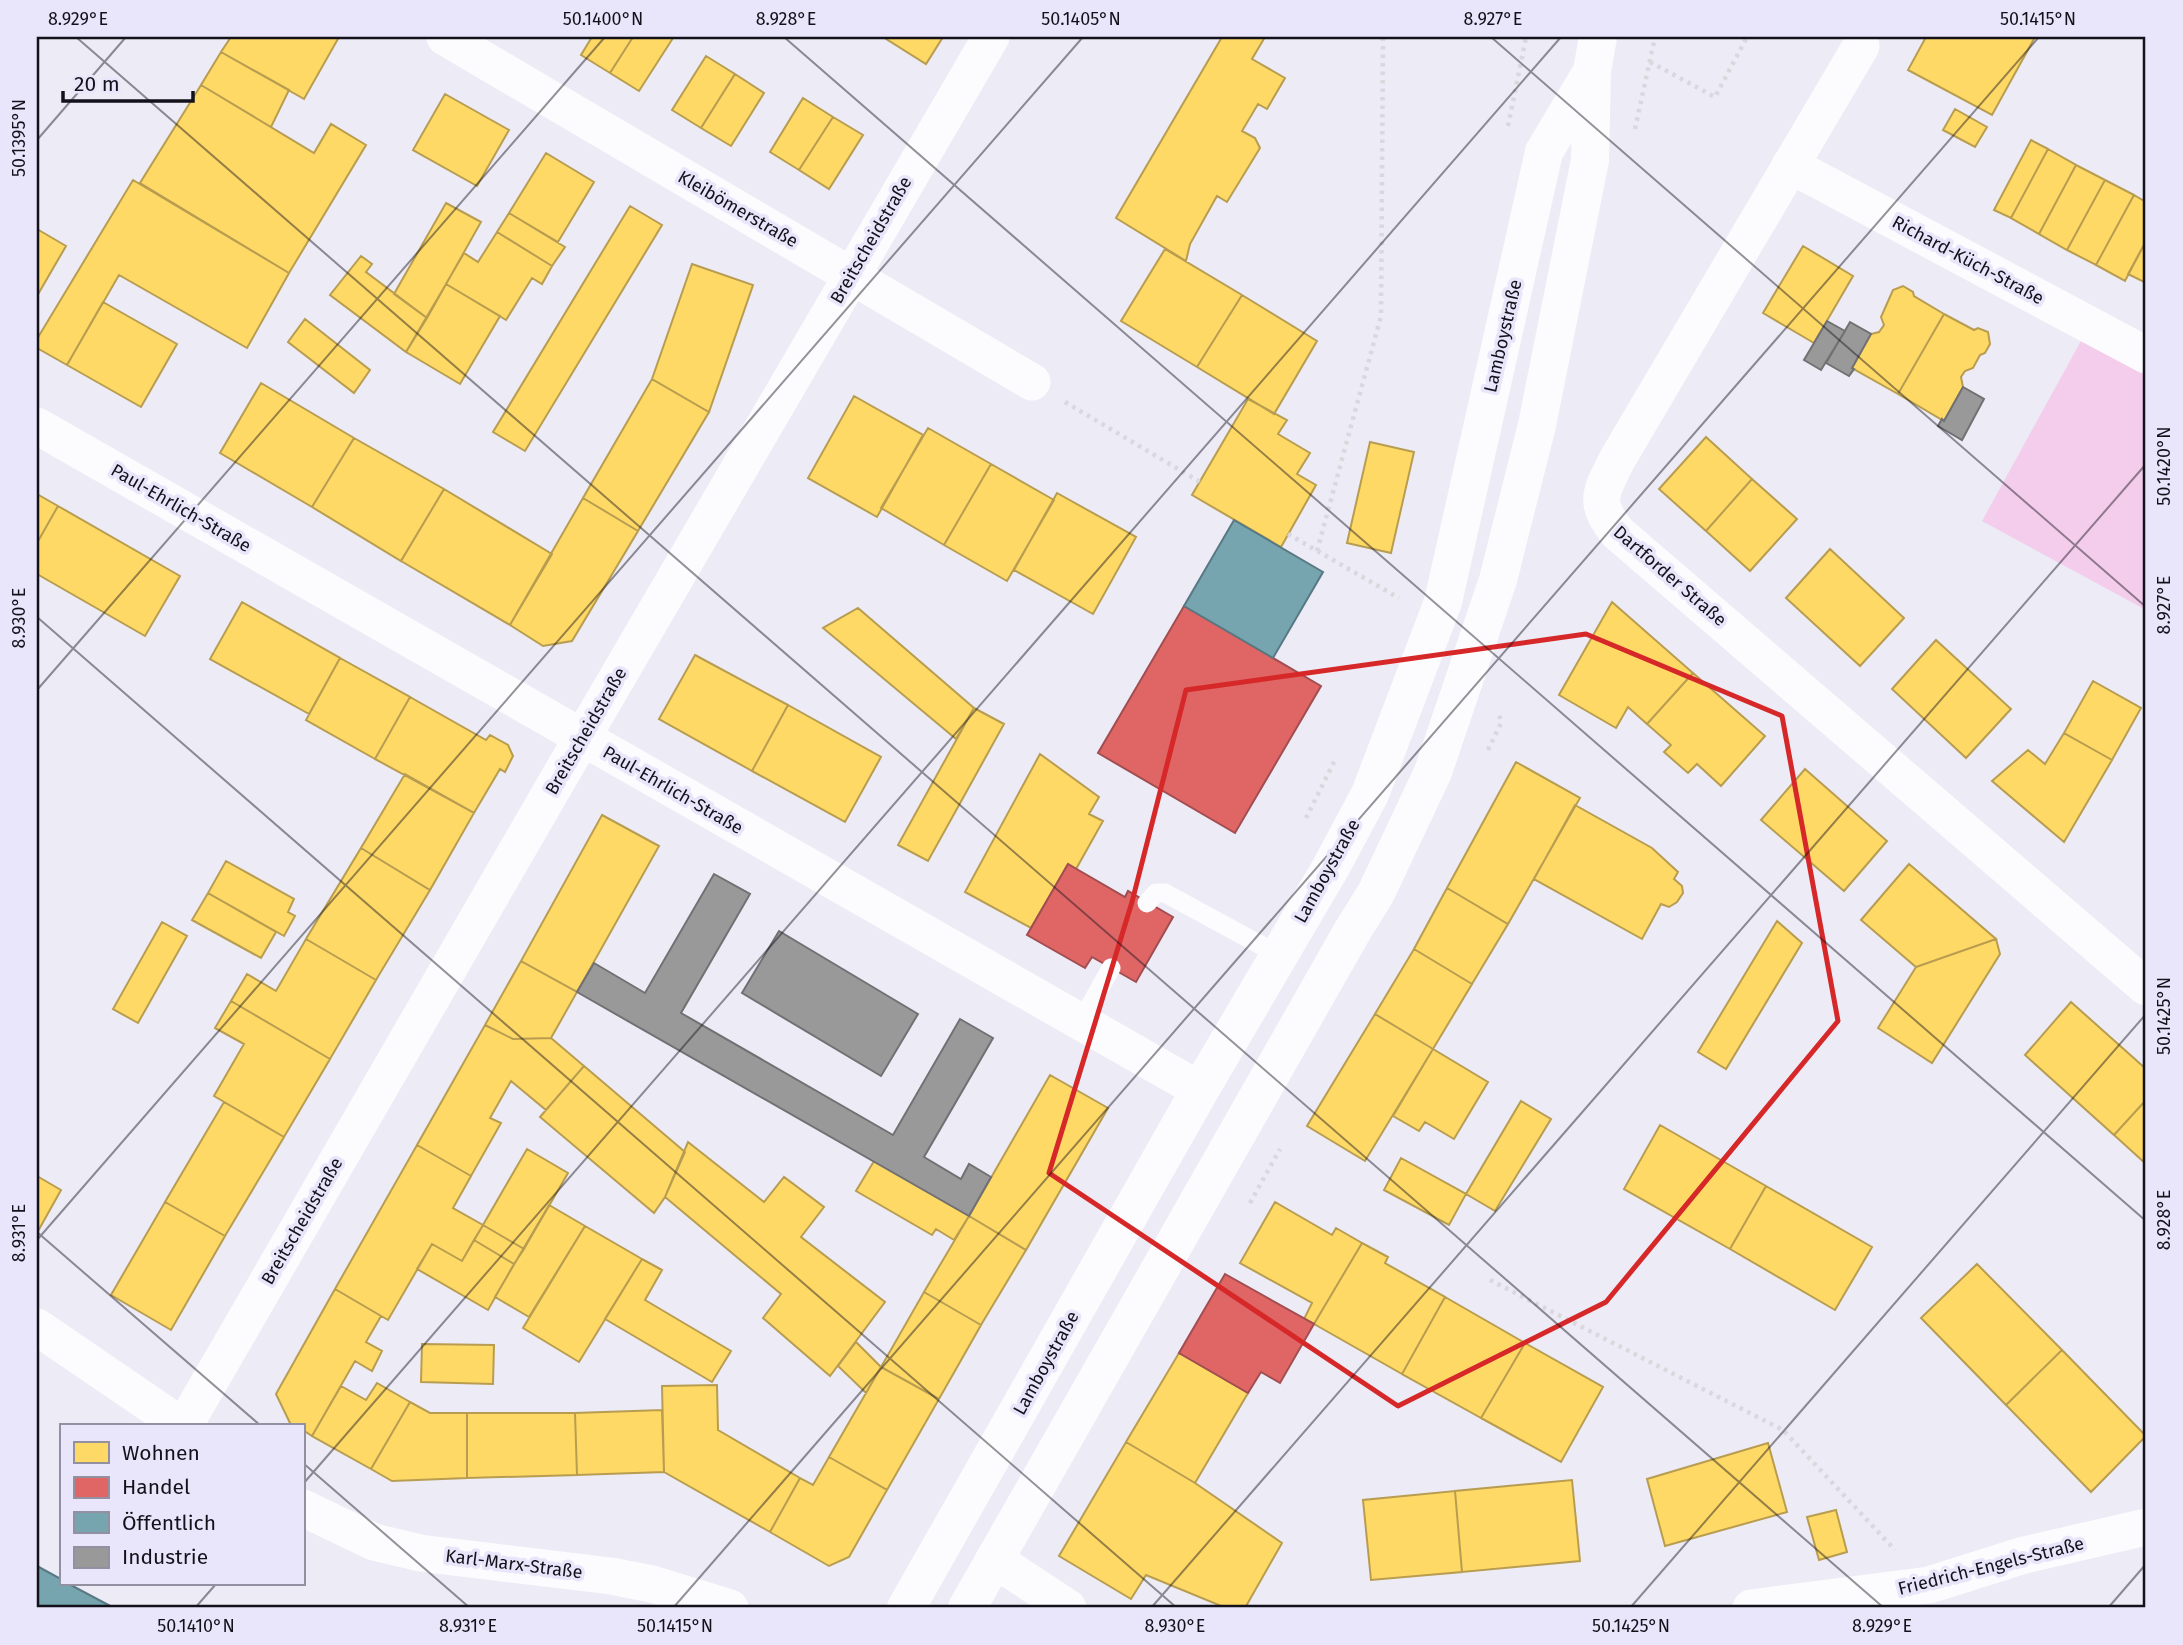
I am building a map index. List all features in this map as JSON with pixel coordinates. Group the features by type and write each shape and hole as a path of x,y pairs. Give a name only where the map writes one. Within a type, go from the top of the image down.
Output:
{"main road":[{"name":"Lamboystraße","path":"906,1608 1200,1090 1331,867 1370,794 1443,602 1544,152 1595,54"},
{"name":"Lamboystraße","path":"967,1608 1376,893 1433,772 1499,580 1523,485 1590,160 1595,54"}],"street":[{"name":"Kleibömerstraße","path":"444,37 1032,382"},
{"name":"Breitscheidstraße","path":"184,1424 991,37"},
{"name":"Dartforder Straße","path":"1861,46 1618,458 1603,488 1601,500 1607,519 1618,533 2146,987"},
{"name":"Richard-Küch-Straße","path":"1790,165 2146,355"},
{"name":"Paul-Ehrlich-Straße","path":"37,426 1200,1090"},
{"path":"37,1327 180,1424"},
{"name":"Karl-Marx-Straße","path":"304,1508 374,1542 420,1553 611,1576 652,1584 730,1608"},
{"name":"Friedrich-Engels-Straße","path":"1751,1608 1934,1597 2024,1555 2146,1527"},
{"path":"994,1559 1068,1608"}],"lane":[{"path":"1147,903 1156,893 1165,893 1279,955"},
{"path":"1081,1023 1111,968"}],"path":[{"path":"1317,551 1381,316 1382,37"},
{"path":"1650,62 1715,97 1747,37"},
{"path":"1032,382 1200,482"},
{"path":"1288,534 1399,598"},
{"path":"1490,1280 1783,1430 1934,1597"}],"highlighted area":[{"path":"1586,634 1782,716 1838,1021 1606,1302 1398,1406 1049,1173 1132,902 1186,690"}],"shaded area":[{"path":"2082,339 2146,374 2146,610 1982,521"}],"building: Wohnen":[{"path":"231,37 339,37 304,99 221,52"},
{"path":"592,37 633,37 610,73 581,55"},
{"path":"633,37 673,38 639,91 610,73"},
{"path":"883,37 943,37 926,64"},
{"path":"1222,37 1265,37 1252,59 1285,78 1267,109 1258,104 1242,131 1255,138 1260,148 1227,202 1217,196 1190,244 1186,261 1116,218"},
{"path":"1926,37 2035,37 1992,115 1908,70"},
{"path":"221,52 289,90 271,127 201,85"},
{"path":"706,56 735,74 701,128 672,110"},
{"path":"735,74 764,93 731,146 701,128"},
{"path":"201,85 314,153 331,124 366,145 289,273 140,183"},
{"path":"445,94 509,130 477,186 413,150"},
{"path":"803,98 833,117 799,170 770,152"},
{"path":"1955,109 1987,127 1975,147 1943,130"},
{"path":"833,117 863,135 829,189 799,170"},
{"path":"2031,140 2048,149 2011,218 1994,210"},
{"path":"2048,149 2076,165 2039,234 2011,218"},
{"path":"546,153 594,182 558,242 509,213"},
{"path":"2076,165 2105,180 2067,250 2039,234"},
{"path":"133,180 289,273 247,348 119,275 67,365 37,348 37,339"},
{"path":"2105,180 2134,195 2096,265 2067,250"},
{"path":"2134,195 2146,202 2146,241 2125,281 2096,265"},
{"path":"446,203 481,222 427,318 394,294"},
{"path":"630,206 662,225 525,451 493,432"},
{"path":"509,213 565,247 552,266 497,232"},
{"path":"37,229 66,246 37,296"},
{"path":"497,232 552,266 542,284 532,278 506,320 446,284 464,253 478,262"},
{"path":"2146,241 2146,283 2128,274"},
{"path":"1803,246 1853,276 1814,343 1763,313"},
{"path":"1165,249 1242,295 1197,367 1121,321"},
{"path":"361,256 372,264 366,272 427,318 406,352 330,295"},
{"path":"692,264 753,285 709,412 652,379"},
{"path":"446,284 500,316 460,384 406,352"},
{"path":"1903,286 1944,314 1898,394 1852,368 1871,334 1879,332 1884,325 1881,317 1893,290"},
{"path":"1242,295 1317,341 1274,414 1197,367"},
{"path":"103,302 177,344 141,407 67,365"},
{"path":"1944,314 1974,330 1978,328 1988,332 1990,344 1973,368 1965,371 1961,377 1963,387 1944,421 1898,394"},
{"path":"305,319 370,370 354,393 288,342"},
{"path":"652,379 709,412 638,531 583,498"},
{"path":"261,383 354,438 312,507 220,453"},
{"path":"854,396 923,435 877,517 808,478"},
{"path":"1248,399 1287,420 1278,434 1310,453 1297,474 1316,485 1281,547 1192,495"},
{"path":"928,428 991,464 944,545 881,508"},
{"path":"1706,437 1752,479 1706,531 1659,489"},
{"path":"354,438 444,489 401,561 312,507"},
{"path":"1370,442 1414,452 1391,553 1347,543"},
{"path":"991,464 1054,500 1007,581 944,545"},
{"path":"1752,479 1797,519 1750,571 1706,531"},
{"path":"444,489 552,554 510,625 401,561"},
{"path":"1057,493 1136,537 1093,614 1014,570"},
{"path":"37,494 58,506 37,543"},
{"path":"583,498 638,531 572,641 543,646 510,625"},
{"path":"58,506 180,576 145,636 37,574 37,543"},
{"path":"1830,549 1904,618 1860,666 1786,598"},
{"path":"242,602 340,658 309,714 210,659"},
{"path":"1612,602 1693,673 1647,724 1628,707 1616,728 1559,695"},
{"path":"858,608 974,708 956,739 823,628"},
{"path":"1936,640 2011,709 1966,758 1892,689"},
{"path":"695,655 788,705 752,771 659,719"},
{"path":"340,658 410,697 375,759 306,720"},
{"path":"1693,673 1765,736 1721,786 1697,764 1688,773 1664,752 1671,745 1647,724"},
{"path":"2093,681 2141,708 2112,760 2064,733"},
{"path":"410,697 486,740 490,735 508,745 513,756 505,772 500,769 474,813 375,759"},
{"path":"788,705 881,757 845,822 752,771"},
{"path":"974,708 1004,724 928,861 898,845"},
{"path":"2064,733 2112,760 2064,842 1992,781 2028,750 2045,764"},
{"path":"1040,754 1099,797 1089,814 1103,821 1076,869 1068,864 1031,928 965,892"},
{"path":"1516,762 1580,798 1508,924 1447,888"},
{"path":"1805,769 1887,841 1844,891 1761,820"},
{"path":"405,774 474,813 430,890 361,848"},
{"path":"1575,805 1652,848 1678,872 1674,879 1682,886 1683,893 1677,902 1669,907 1661,904 1642,939 1534,879"},
{"path":"602,815 659,846 577,992 521,961"},
{"path":"361,848 430,890 376,980 306,939"},
{"path":"226,861 294,899 288,912 295,916 284,936 208,893"},
{"path":"1909,864 1996,939 1916,967 1861,920"},
{"path":"1447,888 1508,924 1472,984 1414,949"},
{"path":"208,893 276,932 261,958 192,920"},
{"path":"1777,921 1802,943 1726,1069 1698,1052"},
{"path":"162,922 187,936 138,1023 113,1009"},
{"path":"306,939 376,980 330,1059 231,1001 247,974 276,991"},
{"path":"1996,939 2000,954 1932,1063 1878,1028 1916,967"},
{"path":"1414,949 1472,984 1433,1049 1375,1014"},
{"path":"521,961 577,992 551,1038 513,1039 485,1025"},
{"path":"231,1001 330,1059 284,1137 214,1096 244,1044 215,1028"},
{"path":"2071,1002 2146,1069 2146,1100 2114,1135 2025,1055"},
{"path":"1375,1014 1433,1049 1365,1161 1307,1126"},
{"path":"485,1025 513,1039 551,1038 584,1066 546,1110 511,1081 490,1118 501,1123 471,1176 417,1145"},
{"path":"1433,1049 1488,1082 1454,1139 1425,1122 1419,1131 1393,1116"},
{"path":"584,1066 685,1152 665,1197 654,1213 540,1117"},
{"path":"1050,1075 1108,1108 1026,1250 969,1216"},
{"path":"2146,1100 2146,1164 2114,1135"},
{"path":"1521,1101 1551,1119 1495,1211 1466,1194"},
{"path":"224,1102 284,1137 225,1236 165,1202"},
{"path":"1660,1125 1766,1186 1730,1249 1624,1189"},
{"path":"688,1142 764,1202 784,1177 824,1207 801,1237 885,1302 830,1376 763,1318 781,1294 665,1197"},
{"path":"417,1145 471,1176 453,1208 483,1225 462,1261 432,1244 388,1320 335,1289"},
{"path":"527,1149 568,1173 524,1249 483,1225"},
{"path":"1401,1158 1466,1194 1449,1225 1384,1190"},
{"path":"874,1161 969,1216 954,1240 936,1229 932,1235 856,1191"},
{"path":"37,1176 61,1190 37,1233"},
{"path":"1766,1186 1872,1247 1835,1310 1730,1249"},
{"path":"165,1202 225,1236 171,1330 111,1295"},
{"path":"1275,1202 1332,1235 1336,1228 1362,1243 1314,1324 1304,1319 1312,1303 1240,1263"},
{"path":"549,1205 585,1226 529,1317 495,1297"},
{"path":"969,1216 1026,1250 981,1325 924,1292"},
{"path":"483,1225 524,1249 514,1264 474,1240"},
{"path":"585,1226 642,1259 579,1362 523,1328"},
{"path":"474,1240 514,1264 488,1310 417,1269 432,1244 462,1261"},
{"path":"1362,1243 1388,1257 1385,1263 1445,1297 1402,1374 1314,1324"},
{"path":"642,1259 662,1270 645,1300 731,1351 712,1382 605,1319"},
{"path":"1977,1264 2062,1350 2006,1405 1921,1318"},
{"path":"335,1289 381,1316 366,1342 382,1351 372,1371 355,1361 312,1436 304,1431 304,1424 290,1423 276,1394"},
{"path":"924,1292 981,1325 939,1399 881,1367"},
{"path":"1445,1297 1525,1343 1481,1418 1402,1374"},
{"path":"856,1342 881,1367 866,1393 838,1366"},
{"path":"1525,1343 1603,1387 1561,1462 1481,1418"},
{"path":"422,1344 494,1345 493,1384 421,1382"},
{"path":"2062,1350 2146,1436 2091,1492 2006,1405"},
{"path":"1179,1353 1248,1393 1195,1483 1126,1442"},
{"path":"881,1367 939,1399 887,1490 829,1457"},
{"path":"377,1383 410,1402 371,1469 312,1436 341,1386 366,1400"},
{"path":"717,1385 718,1430 800,1478 770,1532 664,1472 662,1386"},
{"path":"410,1402 430,1413 467,1413 467,1478 392,1481 371,1469"},
{"path":"662,1410 664,1472 577,1475 575,1413"},
{"path":"467,1413 575,1413 577,1475 467,1478"},
{"path":"1126,1442 1195,1483 1282,1543 1245,1608 1226,1608 1146,1575 1131,1599 1059,1556"},
{"path":"1768,1443 1787,1512 1665,1546 1647,1479"},
{"path":"829,1457 887,1490 849,1557 829,1566 770,1532 800,1478 813,1485"},
{"path":"1572,1480 1580,1561 1462,1572 1455,1491"},
{"path":"1455,1491 1462,1572 1371,1580 1363,1500"},
{"path":"1836,1510 1847,1552 1819,1560 1807,1517"}],"building: Handel":[{"path":"1184,606 1321,686 1235,833 1098,753"},
{"path":"1068,864 1125,897 1128,891 1173,917 1136,982 1092,957 1085,968 1027,935"},
{"path":"1225,1274 1314,1324 1280,1383 1261,1372 1248,1393 1179,1353"}],"building: Öffentlich":[{"path":"1234,520 1323,572 1273,658 1184,606"},
{"path":"37,1566 60,1578 60,1586 73,1586 114,1608 37,1608"}],"building: Industrie":[{"path":"1827,321 1845,331 1821,370 1804,360"},
{"path":"1850,322 1871,334 1849,376 1826,363"},
{"path":"1963,387 1984,399 1962,440 1938,426 1942,419 1944,421"},
{"path":"714,874 750,894 681,1013 893,1135 960,1019 993,1038 924,1157 961,1179 969,1164 991,1177 969,1216 577,992 594,963 645,993"},
{"path":"779,931 918,1014 881,1076 742,993"}]}
